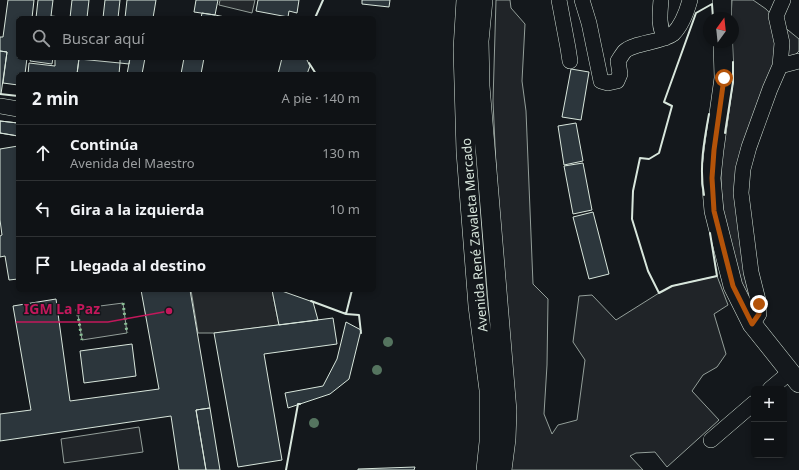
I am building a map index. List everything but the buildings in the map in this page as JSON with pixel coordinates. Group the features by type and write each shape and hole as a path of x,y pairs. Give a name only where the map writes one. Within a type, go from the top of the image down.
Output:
{"main road":[{"name":"Avenida René Zavaleta Mercado","path":"466,0 463,50 466,152 478,306 489,390 490,442 486,470"},
{"name":"Avenida René Zavaleta Mercado","path":"483,0 479,41 480,86 507,411 506,440 502,470"},
{"path":"722,0 722,12"},
{"path":"723,48 724,78 714,150 712,178 714,211 733,286 752,324 794,378"}],"street":[{"path":"560,0 570,61"},
{"path":"582,0 589,23 601,81 608,83 617,81 620,74 618,61 626,50 665,38 672,34 687,9 690,0"},
{"path":"661,0 660,24 665,38"},
{"path":"752,324 759,314 759,304 752,272 741,193 743,169 749,147 780,66 782,43 776,16 783,0"},
{"path":"780,66 799,60"},
{"path":"0,106 16,109"},
{"path":"777,386 794,378"},
{"path":"711,440 751,406"}],"shaded area":[{"path":"220,0 255,0 252,13 219,5"},
{"path":"496,0 510,0 511,8 525,24 522,81 526,111 533,284 548,299 547,365 544,414 552,434 558,425 577,420 585,360 573,342 579,296 592,295 616,320 672,286 717,276 728,305 714,314 726,354 717,367 703,375 692,391 719,420 667,467 655,452 636,453 630,456 643,470 510,470 493,101"},
{"path":"732,0 753,0 766,9 778,22 799,39 799,51 793,57 742,150 752,308 739,278 725,230 721,187 721,160 733,82 732,48 739,48 739,12 731,12"},
{"path":"191,292 272,292 279,325 214,333 198,333"},
{"path":"123,303 127,333 82,340 77,309"},
{"path":"139,427 143,452 64,463 61,439"}],"hedge":[{"path":"123,303 127,333"},
{"path":"77,309 82,340"}],"wall":[{"path":"316,16 323,0"},
{"path":"710,233 717,276 672,286 659,293 648,271 632,219 633,191 640,158 649,159 659,153 672,106 664,102 696,13 712,4 713,12"},
{"path":"725,133 733,82 733,62"},
{"path":"309,63 315,72"},
{"path":"0,94 16,96"},
{"path":"704,195 702,165 709,114"},
{"path":"345,313 346,314 352,292"},
{"path":"311,301 346,314 359,315 361,333"},
{"path":"286,470 298,404 300,404"}],"place":[{"name":"IGM La Paz","path":"169,311"}],"route":[{"path":"724,78 714,150 712,178 714,211 733,286 752,324 759,314 759,304"}]}
